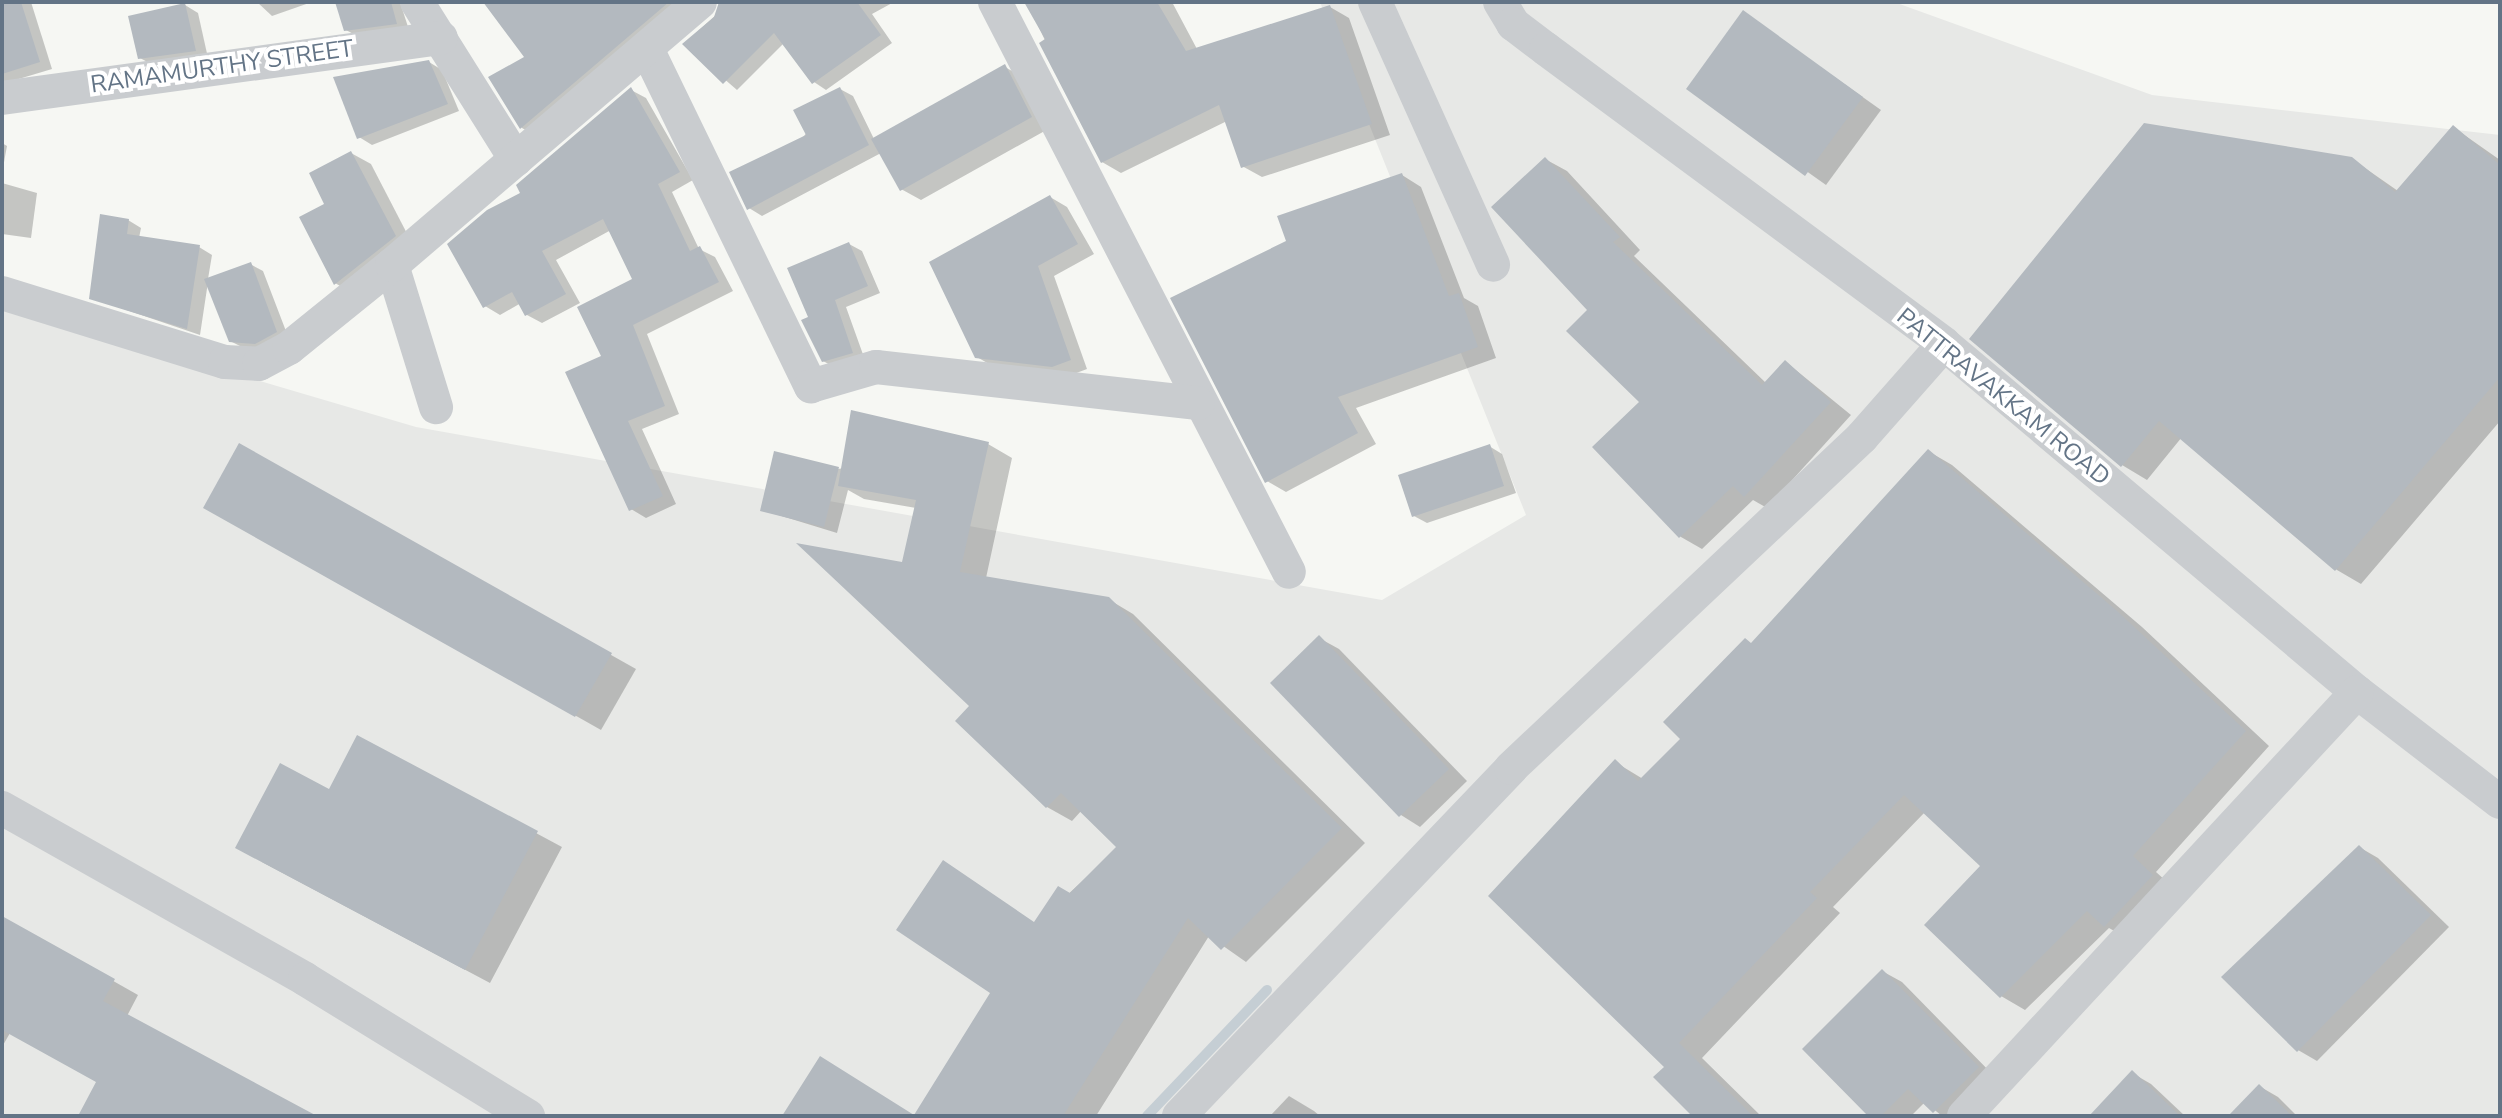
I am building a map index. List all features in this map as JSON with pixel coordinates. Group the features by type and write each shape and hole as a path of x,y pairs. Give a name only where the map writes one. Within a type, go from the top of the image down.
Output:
{"street":[{"path":"417,2 516,160"},
{"path":"2,293 225,362 259,364 289,348 392,265 648,51 700,2"},
{"path":"995,2 1198,403 1289,572"},
{"path":"1375,2 1493,265"},
{"name":"PATTRAVAKKAM ROAD","path":"1500,2 1513,24 1944,344 2357,692 2500,802"},
{"name":"RAMAMURTHY STREET","path":"2,98 441,38"},
{"path":"648,51 811,386 876,367 1198,403"},
{"path":"392,265 436,407"},
{"path":"1179,1116 1511,768 1862,437 1944,344"},
{"path":"1964,1116 2357,692"},
{"path":"2,808 305,979 528,1116"}],"shaded area":[{"path":"1320,2 1894,2 2152,95 2500,135 2500,1116 2,1116 2,305 416,427 1382,600 1526,515"}],"building":[{"path":"2,2 21,2 40,62 2,74"},
{"path":"335,2 391,2 397,24 344,31"},
{"path":"483,2 669,2 520,129 488,77 524,57"},
{"path":"719,2 857,2 881,35 812,84 774,33 723,84 682,44 714,17"},
{"path":"1024,2 1157,2 1186,51 1330,5 1372,124 1241,168 1219,105 1101,163 1039,43 1045,39"},
{"path":"185,3 196,51 138,59 128,16"},
{"path":"1743,10 1863,97 1805,176 1686,89"},
{"path":"429,60 448,104 357,139 333,77"},
{"path":"1005,64 1032,117 900,191 871,139"},
{"path":"631,87 680,172 658,184 690,251 700,246 719,282 633,325 665,406 628,421 663,496 629,511 565,372 601,356 577,307 632,279 603,219 542,251 566,294 525,316 512,292 483,308 447,244 487,210 520,193 516,185"},
{"path":"840,87 869,145 747,210 729,172 806,135 793,110"},
{"path":"2144,123 2352,157 2395,192 2453,125 2500,165 2500,377 2335,571 2159,421 2121,467 1969,339"},
{"path":"351,151 396,236 334,285 299,217 324,204 309,173"},
{"path":"1545,157 1620,237 1613,242 1762,385 1785,360 1831,402 1744,497 1733,486 1679,538 1592,447 1639,402 1566,331 1587,310 1491,207"},
{"path":"1402,173 1449,296 1459,293 1478,347 1338,397 1358,433 1265,483 1170,298 1286,241 1277,216"},
{"path":"1050,195 1078,244 1038,266 1071,360 1052,367 975,358 929,262"},
{"path":"100,214 129,219 127,234 200,245 187,329 89,299"},
{"path":"849,242 868,286 835,300 853,353 822,362 801,320 808,317 787,268"},
{"path":"251,262 277,332 255,344 229,342 204,279"},
{"path":"851,410 989,442 960,572 1109,597 1342,828 1221,950 1188,918 1063,1116 782,1116 820,1056 914,1115 990,993 896,930 943,860 1034,922 1058,886 1070,893 1116,847 1061,793 1046,808 955,721 969,706 796,543 902,562 916,500 838,486"},
{"path":"239,443 612,653 575,717 203,508"},
{"path":"1490,444 1504,486 1412,517 1398,475"},
{"path":"1928,449 2117,611 2246,731 2133,856 2153,875 2104,927 2087,911 2000,998 1924,925 1980,866 1904,795 1810,892 1817,898 1679,1043 1753,1116 1692,1116 1653,1077 1664,1067 1488,896 1615,759 1638,781 1680,739 1663,722 1745,638 1751,643"},
{"path":"774,451 839,467 824,527 760,511"},
{"path":"1319,635 1449,769 1399,817 1270,683"},
{"path":"357,735 538,831 465,970 235,848 280,763 329,789"},
{"path":"2359,845 2431,915 2297,1052 2221,977"},
{"path":"2,916 115,979 103,1001 317,1116 78,1116 96,1082 2,1030"},
{"path":"1882,969 1979,1067 1933,1113 1908,1089 1881,1116 1868,1116 1802,1049"},
{"path":"2132,1070 2180,1116 2089,1116"},
{"path":"2259,1084 2292,1116 2228,1116"}],"waterway":[{"path":"1147,1116 1267,990"}]}
